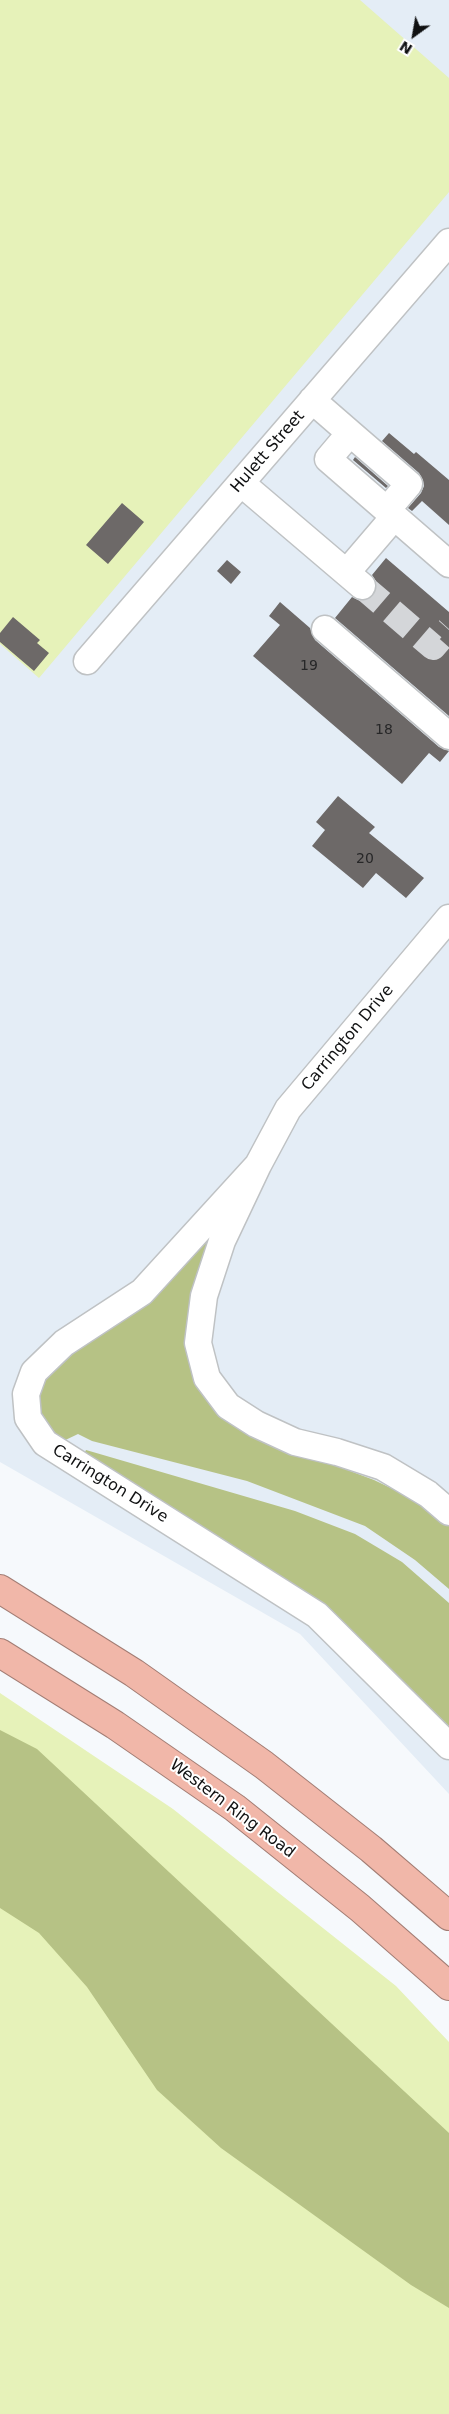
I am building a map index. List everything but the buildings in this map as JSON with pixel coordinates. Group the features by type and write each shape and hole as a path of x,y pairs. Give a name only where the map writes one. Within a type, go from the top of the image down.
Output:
{"highway":[{"path":"0,1589 134,1673 264,1765 371,1849 449,1916"},
{"name":"Western Ring Road","path":"0,1652 115,1725 234,1808 360,1908 449,1986"}],"street":[{"name":"Hulett Street","path":"87,661 449,242"},
{"path":"241,483 354,579 390,513 409,484 312,400"},
{"path":"350,433 328,459 449,564"},
{"path":"325,629 449,736"},
{"name":"Carrington Drive","path":"449,918 288,1109 258,1165 222,1240 204,1296 198,1344 207,1378 228,1406 256,1424 295,1442 337,1452 383,1467 428,1494 449,1512"},
{"name":"Carrington Drive","path":"258,1165 142,1292 64,1343 34,1372 26,1394 28,1418 45,1442 317,1615 449,1746"}],"shaded area":[{"path":"0,0 449,0 449,1794 300,1634 0,1462"}],"green space":[{"path":"0,0 360,0 449,78 449,192 39,678 0,644"},
{"path":"216,1222 192,1304 213,1398 321,1460 374,1480 422,1503 449,1521 449,1589 415,1560 365,1526 247,1481 92,1441 78,1434 55,1445 45,1443 34,1372"},
{"path":"86,1450 295,1511 355,1534 402,1562 449,1603 449,1746 351,1646 79,1464"},
{"path":"0,1693 173,1809 396,1986 449,2042 449,2414 0,2414"},
{"path":"0,1730 37,1749 449,2133 449,2308 411,2285 221,2148 157,2090 87,1987 39,1933 0,1908"}],"tunnel":[{"path":"362,586 433,647 449,629"}]}
